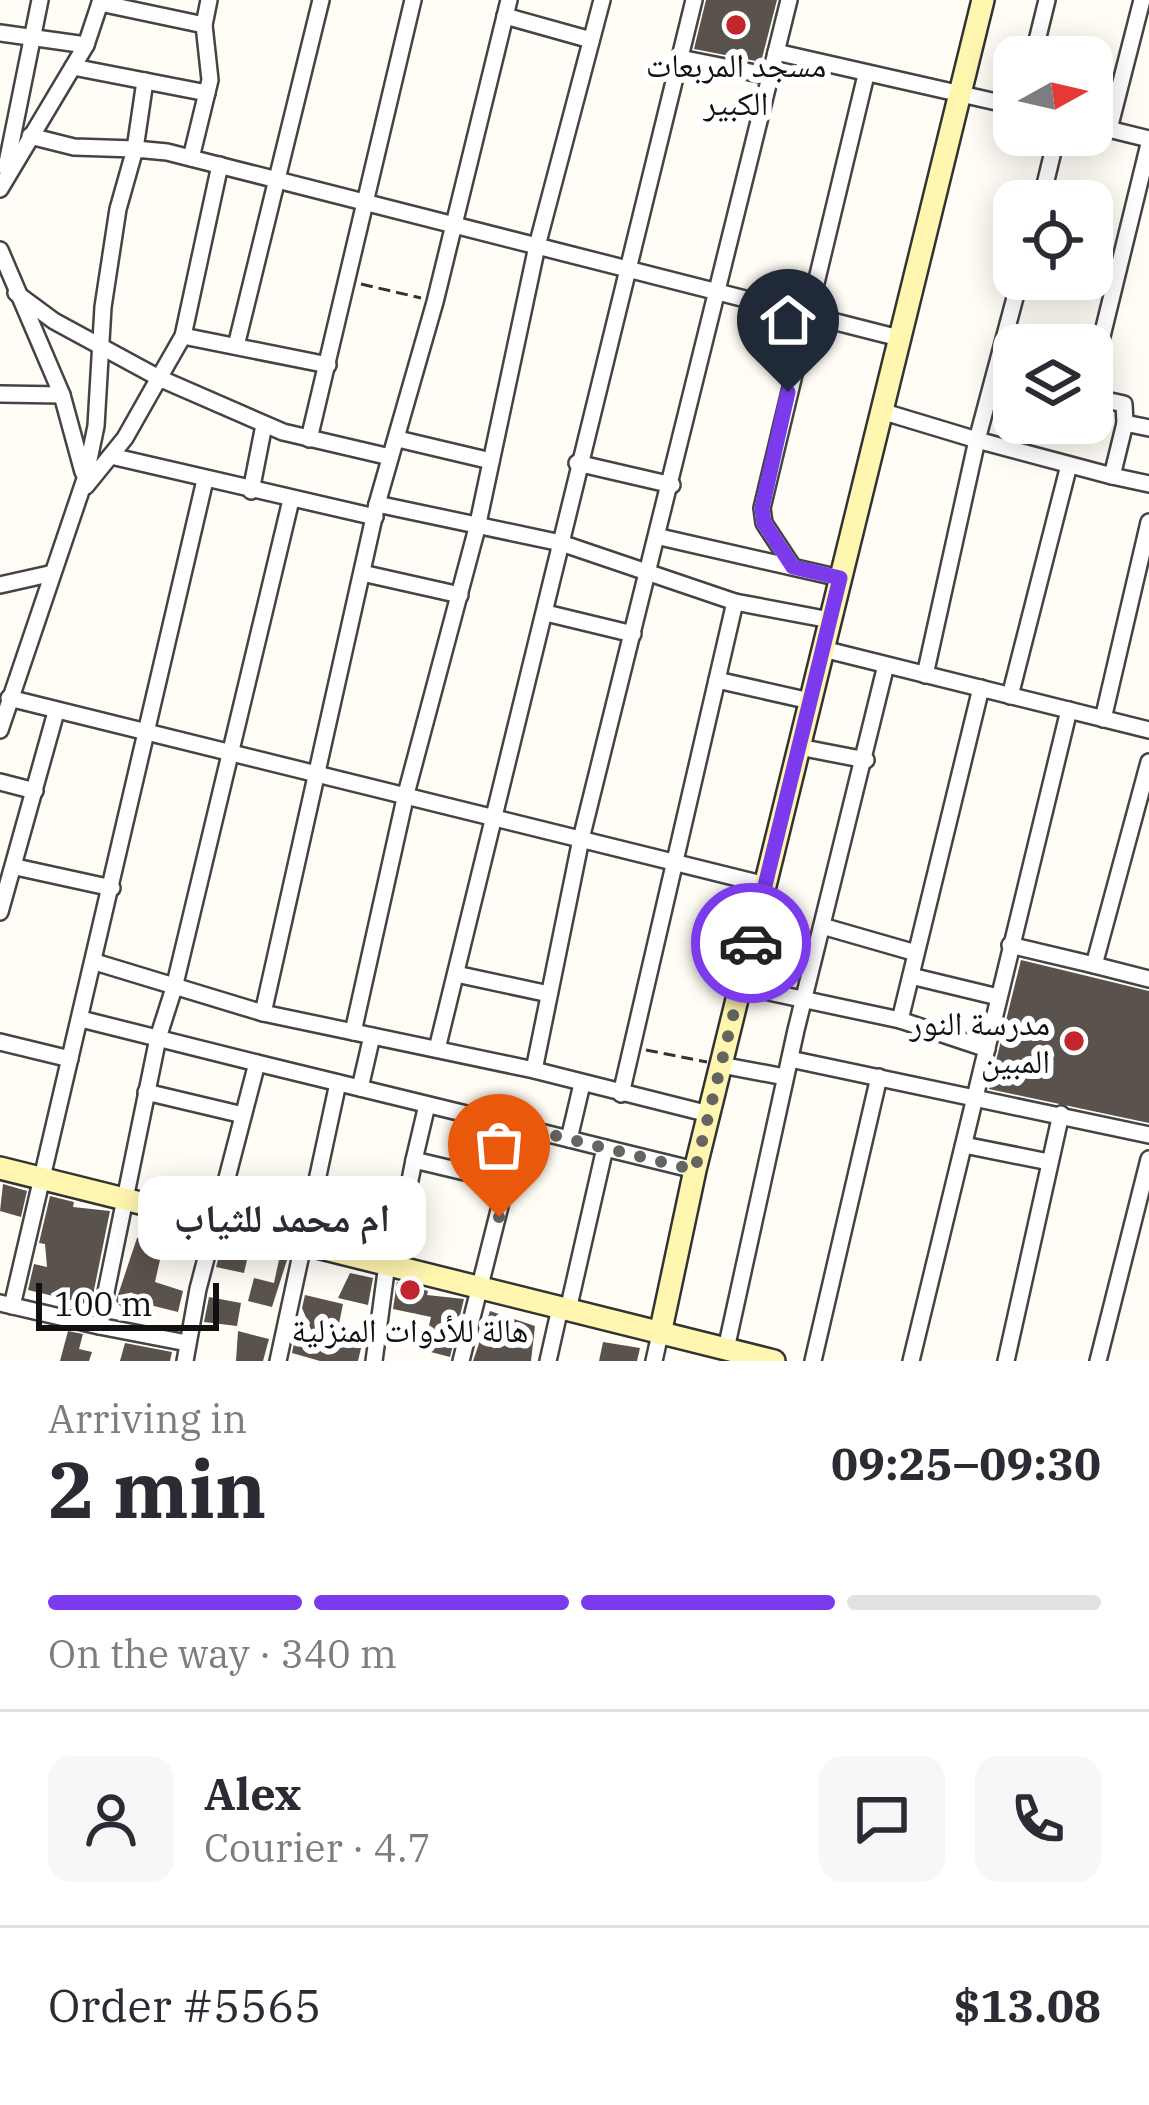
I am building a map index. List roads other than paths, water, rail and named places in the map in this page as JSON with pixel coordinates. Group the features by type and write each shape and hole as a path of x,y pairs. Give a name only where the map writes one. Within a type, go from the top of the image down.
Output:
{"street":[{"path":"2,183 40,0"},
{"path":"191,158 210,67 204,25 209,0"},
{"path":"236,346 273,178 321,0"},
{"path":"309,439 413,0"},
{"path":"353,1032 406,794 477,528 537,246 602,0"},
{"path":"437,1049 694,0"},
{"path":"534,1070 580,838 660,537 789,0"},
{"path":"654,1361 695,1170 982,0"},
{"path":"1039,36 1047,0"},
{"path":"1113,90 1142,0"},
{"path":"2,183 86,45 100,2 204,25"},
{"path":"263,1013 376,510 435,302 507,8 591,40"},
{"path":"0,33 86,45"},
{"path":"776,52 993,101"},
{"path":"680,58 770,76"},
{"path":"73,67 207,93"},
{"path":"793,567 764,523 762,508 866,75"},
{"path":"0,730 82,486 96,426 118,209 135,149 145,81"},
{"path":"0,114 18,101"},
{"path":"1105,324 1149,141 1113,130"},
{"path":"31,136 74,147 135,149 191,158 899,338"},
{"path":"82,486 111,456 183,336 220,165"},
{"path":"0,250 62,394 82,486"},
{"path":"16,293 55,321 103,343 159,378 264,425 390,457"},
{"path":"183,336 328,365"},
{"path":"925,675 993,380"},
{"path":"0,394 62,394"},
{"path":"1112,476 1125,423 1124,404 1113,402"},
{"path":"881,411 1149,484"},
{"path":"1125,423 1149,428"},
{"path":"251,491 264,425"},
{"path":"398,439 491,461"},
{"path":"111,456 291,500 561,543 735,602 830,620"},
{"path":"578,463 672,485"},
{"path":"1010,696 1069,465"},
{"path":"187,1342 6,1304 81,1019 205,480"},
{"path":"99,1326 158,1039 175,988 291,500"},
{"path":"1103,719 1149,522"},
{"path":"660,537 840,578"},
{"path":"0,585 49,574"},
{"path":"362,574 460,595"},
{"path":"621,1094 672,857 735,602"},
{"path":"546,613 633,634"},
{"path":"823,649 1149,730"},
{"path":"725,1349 785,1077 886,665"},
{"path":"717,680 810,701"},
{"path":"900,1020 981,688"},
{"path":"9,698 145,735 672,857 766,885"},
{"path":"911,1361 1069,710"},
{"path":"0,912 56,712"},
{"path":"799,747 866,760"},
{"path":"1094,964 1149,762"},
{"path":"0,782 35,791"},
{"path":"8,875 112,888"},
{"path":"822,926 916,953"},
{"path":"1010,945 1149,979"},
{"path":"94,962 263,1013 534,1070 709,1114"},
{"path":"456,974 548,994"},
{"path":"911,976 998,998"},
{"path":"740,986 900,1020 987,1049"},
{"path":"81,1019 695,1170"},
{"path":"360,1088 372,1036"},
{"path":"0,1042 70,1059"},
{"path":"790,1059 976,1094 1149,1135"},
{"path":"185,1361 257,1063"},
{"path":"721,1065 785,1077"},
{"path":"813,1361 879,1077"},
{"path":"278,1361 338,1083"},
{"path":"568,1139 582,1084"},
{"path":"146,1092 243,1115"},
{"path":"374,1361 390,1265 427,1105"},
{"path":"1006,1361 1060,1114"},
{"path":"459,1170 471,1115"},
{"path":"461,1361 520,1127"},
{"path":"964,1145 1048,1162"},
{"path":"548,1361 605,1148"},
{"path":"414,1160 507,1181"},
{"path":"1098,1361 1149,1160"},
{"path":"0,1168 774,1361"}],"place":[{"name":"مسجد المربعات الكبير","path":"736,25"},
{"name":"مدرسة النور المبين","path":"1074,1041"},
{"name":"ام محمد للثياب","path":"499,1217"},
{"name":"هالة للأدوات المنزلية","path":"410,1290"}]}
